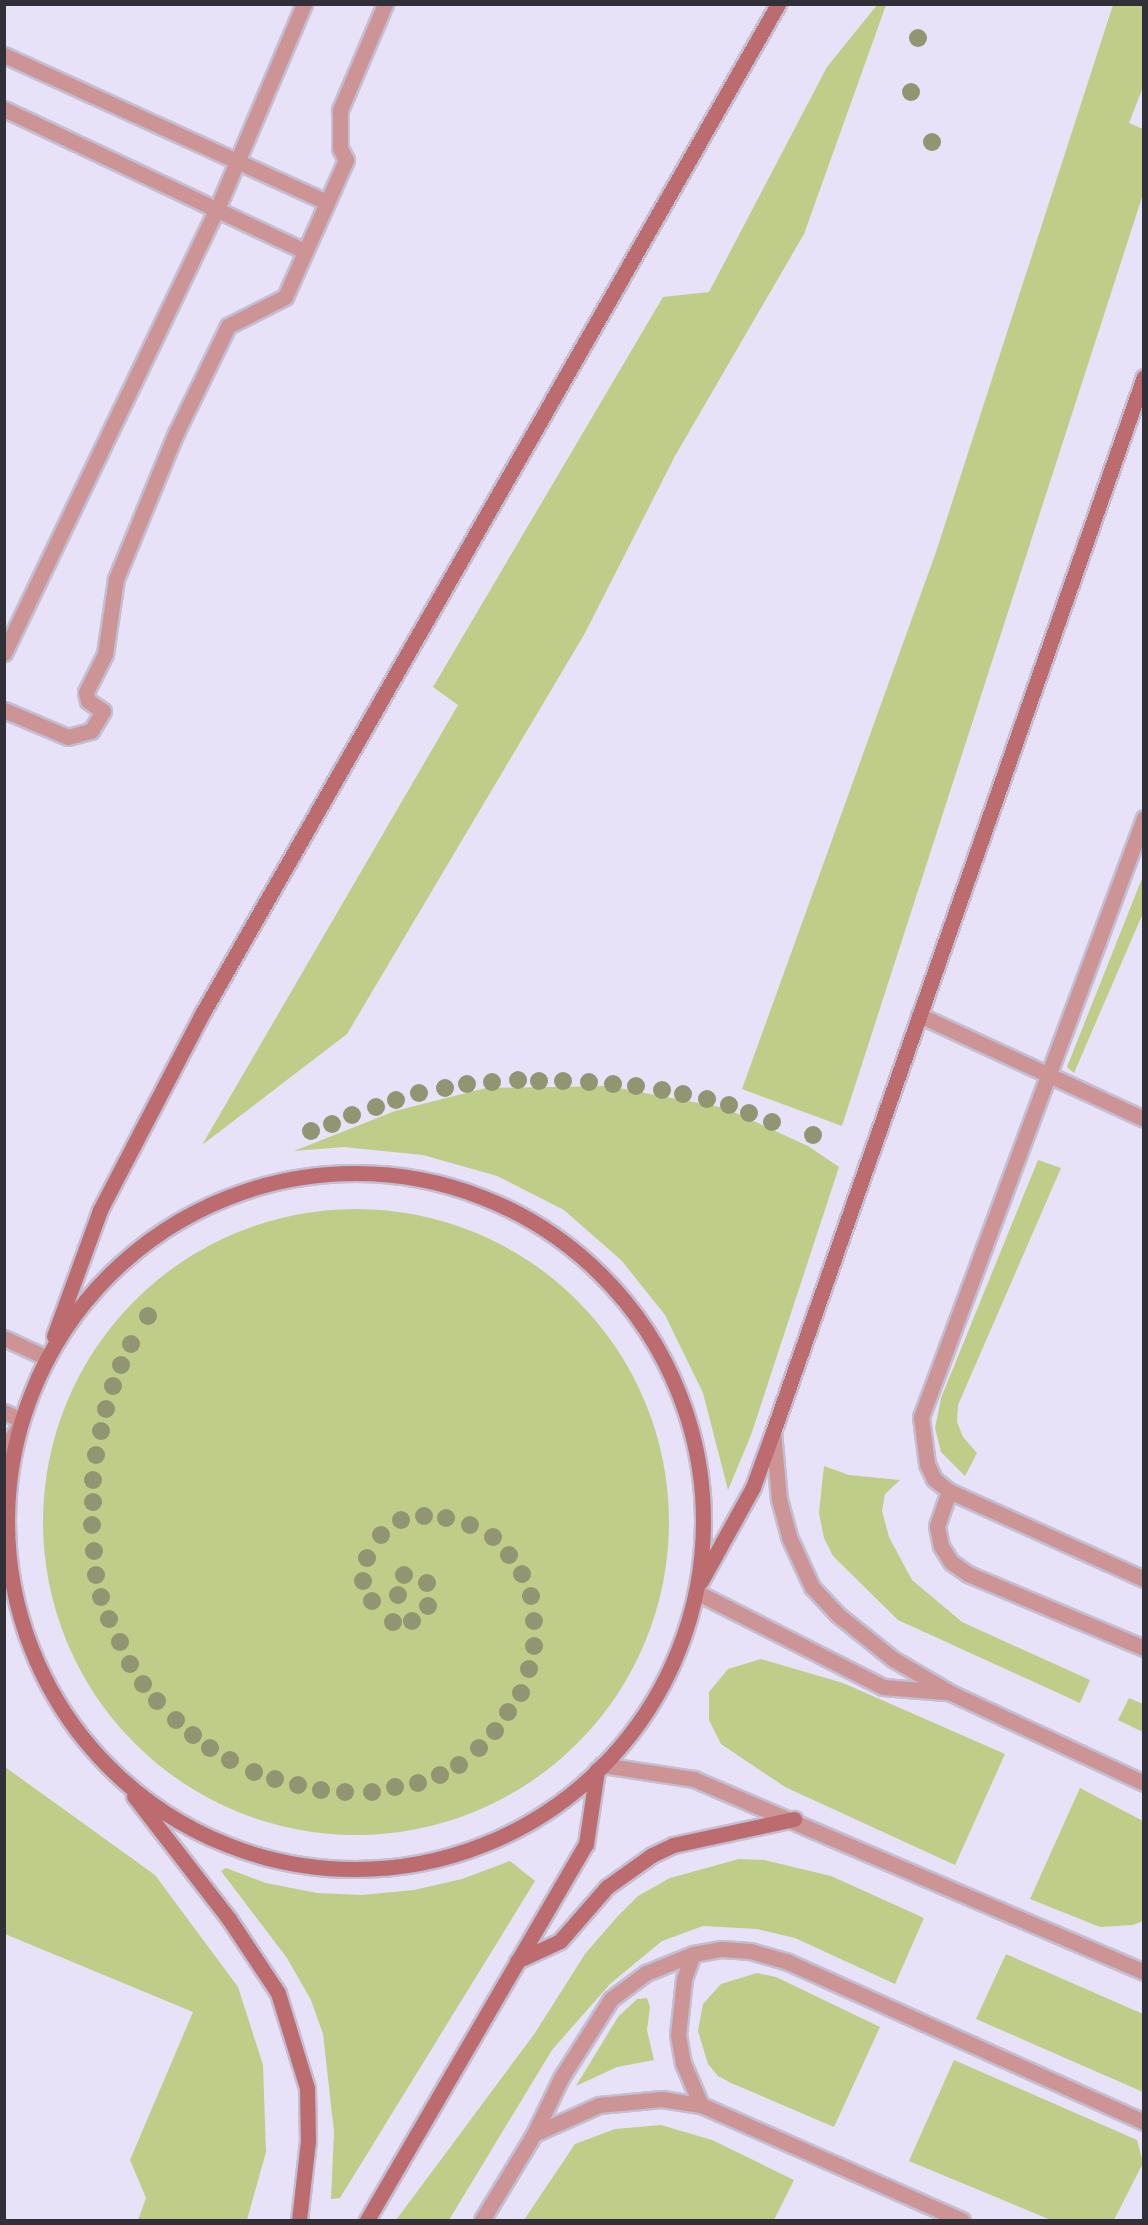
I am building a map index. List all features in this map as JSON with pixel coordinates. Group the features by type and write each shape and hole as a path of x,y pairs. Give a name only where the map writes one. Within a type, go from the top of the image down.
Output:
{"street":[{"path":"4,653 217,209 304,4"},
{"path":"4,710 68,737 91,731 103,711 88,701 86,692 105,654 116,579 176,433 228,326 285,297 346,160 340,148 340,110 385,4"},
{"path":"4,1451 20,1423 48,1356 100,1210 202,1014 778,4"},
{"path":"4,55 237,159 327,202"},
{"path":"4,109 305,251"},
{"path":"696,1590 753,1487 1143,377"},
{"path":"1143,818 1046,1074 921,1417 927,1464 934,1479 949,1491 1143,1579"},
{"path":"919,1015 1143,1119"},
{"path":"48,1356 90,1295 116,1269 168,1227 224,1198 284,1181 346,1174 408,1177 469,1192 526,1218 577,1253 622,1296 657,1347 683,1404 699,1464 703,1527 696,1590 682,1639 662,1685 635,1727 600,1768 532,1819 479,1845 423,1861 364,1868 305,1865 248,1852 194,1829 121,1779"},
{"path":"4,1338 48,1356"},
{"path":"4,1412 20,1423"},
{"path":"20,1423 9,1477 6,1528 11,1579 23,1630 55,1700 85,1742 121,1779 229,1919 278,1993 307,2088 308,2141 299,2220"},
{"path":"773,1432 779,1499 798,1561 812,1587 858,1634 893,1659 951,1693 1143,1783"},
{"path":"949,1491 938,1526 941,1546 951,1562 968,1574 1143,1648"},
{"path":"696,1590 883,1687 951,1693"},
{"path":"600,1768 694,1779 794,1819 1143,1972"},
{"path":"367,2220 586,1844 600,1768"},
{"path":"517,1961 560,1941 607,1887 652,1855 673,1845 794,1819"},
{"path":"482,2220 534,2134 561,2078 611,2000 646,1973 693,1954 723,1950 750,1951 788,1962 1143,2122"},
{"path":"693,1954 684,1979 678,2035 683,2063 701,2105"},
{"path":"534,2134 599,2104 662,2099 701,2105 963,2220"}],"green space":[{"path":"877,5 886,5 804,234 675,456 585,633 347,1034 202,1145 458,705 433,687 663,297 709,292 827,67"},
{"path":"1113,5 1143,5 1143,87 1129,123 1143,129 1143,194 842,1126 742,1089 936,552"},
{"path":"1143,876 1143,913 1074,1073 1067,1067"},
{"path":"608,1086 725,1108 808,1146 839,1167 751,1435 728,1490 703,1393 665,1315 622,1261 564,1210 497,1176 423,1155 344,1147 294,1151 395,1111 486,1088"},
{"path":"1038,1160 1061,1168 958,1405 957,1422 963,1437 977,1453 965,1476 941,1452 935,1428 941,1398"},
{"path":"356,1209 417,1215 476,1233 530,1262 577,1301 616,1348 645,1402 663,1461 669,1522 663,1583 645,1642 616,1696 577,1743 530,1782 476,1811 417,1829 356,1835 295,1829 236,1811 182,1782 135,1743 96,1696 67,1642 49,1583 43,1522 49,1461 67,1402 96,1348 135,1301 182,1262 236,1233 295,1215"},
{"path":"824,1466 849,1475 900,1480 885,1494 882,1511 889,1537 912,1580 962,1622 1090,1680 1080,1703 898,1620 833,1556 824,1538 819,1513"},
{"path":"761,1659 843,1683 1005,1754 955,1865 785,1787 721,1744 709,1720 709,1692 728,1669"},
{"path":"1129,1698 1143,1704 1143,1732 1118,1720"},
{"path":"5,1767 155,1875 238,1987 263,2065 266,2152 247,2220 138,2220 146,2198 130,2160 193,2012 5,1934"},
{"path":"1080,1788 1143,1821 1143,1921 1133,1925 1100,1927 1030,1899"},
{"path":"739,1859 764,1860 831,1876 924,1918 895,1984 795,1938 757,1929 703,1926 662,1941 610,1984 552,2050 449,2220 396,2220 535,2033 585,1954 617,1917 638,1896 670,1878"},
{"path":"510,1861 535,1881 340,2198 331,2199 334,2132 323,2034 311,2000 287,1958 221,1871 226,1868 266,1883 317,1893 362,1895 414,1890 462,1879"},
{"path":"1006,1954 1143,2014 1143,2092 976,2019"},
{"path":"757,1973 776,1977 880,2027 834,2127 731,2083 718,2076 708,2064 698,2031 703,2004 721,1984"},
{"path":"647,1998 650,2007 647,2030 654,2060 617,2067 576,2086 618,2017 637,1999"},
{"path":"954,2060 1137,2140 1143,2163 1114,2220 1051,2220 909,2161"},
{"path":"661,2125 712,2140 794,2180 774,2220 524,2220 575,2144 615,2129"}]}
